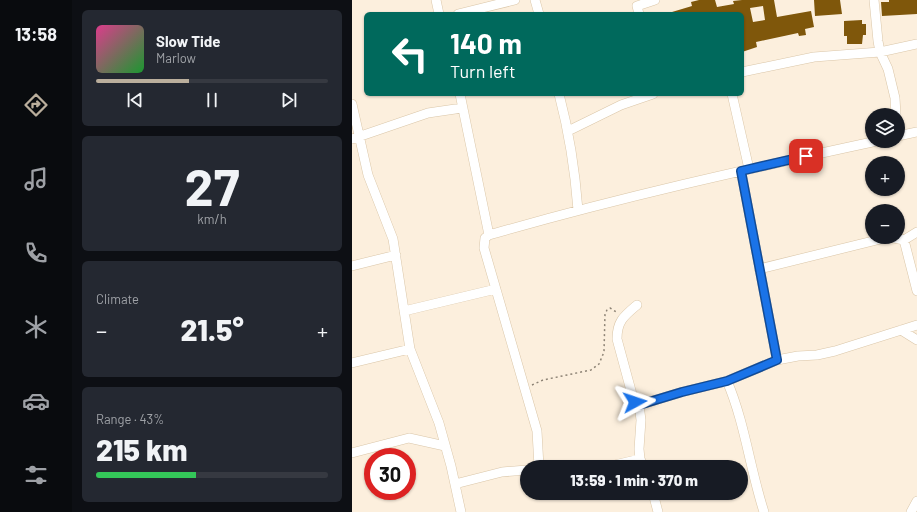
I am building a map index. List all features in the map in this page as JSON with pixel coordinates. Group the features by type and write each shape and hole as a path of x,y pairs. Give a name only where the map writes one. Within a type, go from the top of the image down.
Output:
{"street":[{"path":"436,0 439,12"},
{"path":"466,12 515,0"},
{"path":"535,0 538,12"},
{"path":"637,7 655,0"},
{"path":"874,0 880,52 888,69 895,98 896,108"},
{"path":"744,72 814,57 880,52 917,44"},
{"path":"460,96 489,235"},
{"path":"559,96 568,131 575,175 578,210"},
{"path":"568,131 621,105 647,96"},
{"path":"732,96 745,170 759,269 777,360"},
{"path":"352,104 355,138 393,239 410,349 439,424 460,512"},
{"path":"355,138 428,113 462,108"},
{"path":"905,135 917,132"},
{"path":"538,460 536,431 526,390 484,248 485,238 489,235 578,210 745,170 865,144"},
{"path":"905,239 917,232"},
{"path":"759,269 865,243"},
{"path":"905,244 917,291"},
{"path":"352,266 396,255"},
{"path":"404,311 496,289"},
{"path":"637,305 623,318 617,329 617,338 632,398 639,405 641,420 639,449 641,460"},
{"path":"639,405 682,392 727,381 777,360 835,351 917,325"},
{"path":"901,330 917,340"},
{"path":"352,363 410,349"},
{"path":"727,381 733,397 754,482 764,512"},
{"path":"352,453 409,438 445,446"},
{"path":"454,484 502,472 520,471"},
{"path":"655,500 658,512"},
{"path":"911,512 917,501"}],"path":[{"path":"526,390 535,383 543,380 591,370 599,364 604,352 605,314 607,310 610,308 614,309 623,318"}],"building":[{"path":"699,0 715,0 717,7 734,4 733,1 774,0 777,17 811,11 814,27 805,29 806,35 799,36 798,33 756,42 757,47 744,51 744,12 672,12 692,6 691,2","holes":["763,6 765,20 753,22 750,8"]},
{"path":"814,0 840,0 842,14 815,16"},
{"path":"889,0 917,0 917,14 882,16 881,2 889,2"},
{"path":"862,20 862,24 866,24 866,35 863,35 862,44 847,44 847,36 844,36 844,21"}],"route":[{"path":"635,402 639,405 682,392 727,381 777,360 741,171 806,156"}]}
